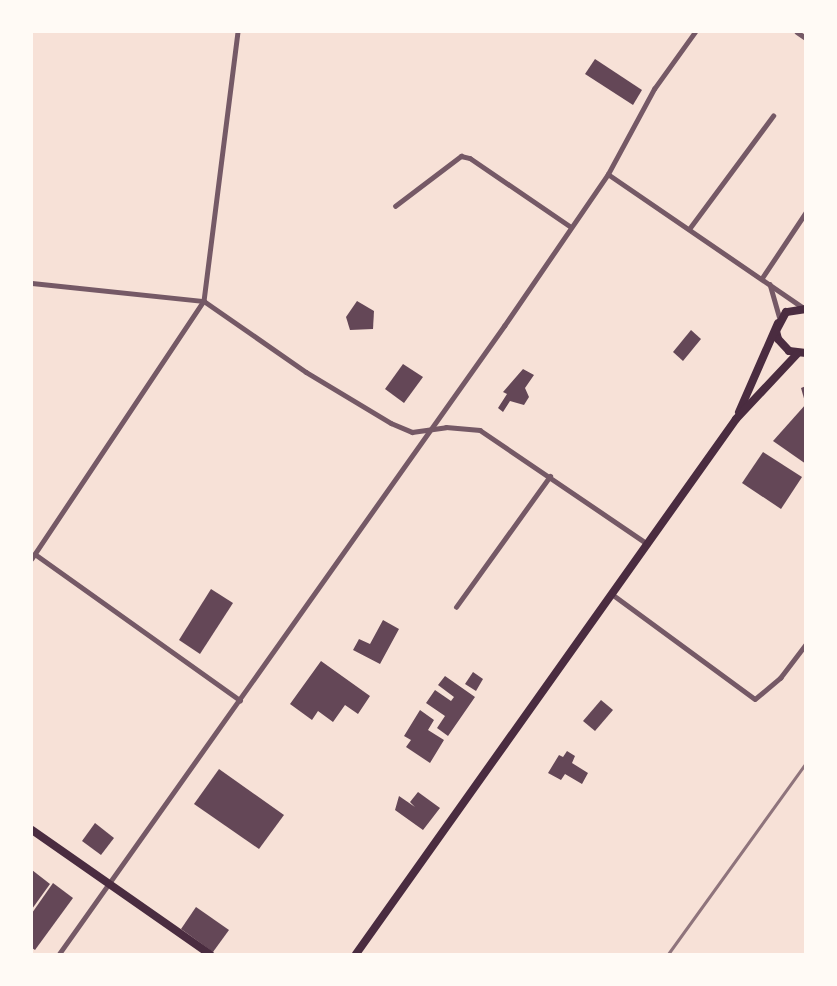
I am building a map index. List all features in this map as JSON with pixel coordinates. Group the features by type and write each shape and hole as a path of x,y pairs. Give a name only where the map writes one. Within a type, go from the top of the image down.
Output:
{"highway":[{"path":"736,419 779,321 795,308 805,309"},
{"path":"779,321 778,339 796,354"},
{"path":"356,954 736,419 796,354 806,353"},
{"path":"32,830 207,954"}],"street":[{"path":"238,32 204,301 33,556 240,700"},
{"path":"58,954 432,428 608,174 654,89 695,32"},
{"path":"796,32 806,38"},
{"path":"689,229 773,116"},
{"path":"395,206 461,156 470,158 571,227"},
{"path":"608,174 805,309"},
{"path":"762,278 806,212"},
{"path":"32,283 204,301 306,372 391,423 412,432 432,428 480,430 648,544"},
{"path":"770,284 779,321"},
{"path":"456,607 550,476"},
{"path":"612,594 755,699 780,678 806,644"}],"building":[{"path":"595,59 642,90 633,105 585,74"},
{"path":"357,301 374,311 373,329 350,330 346,317"},
{"path":"691,330 701,339 683,361 673,352"},
{"path":"403,364 423,377 404,403 385,389"},
{"path":"523,369 534,375 525,388 529,397 524,405 510,401 503,412 498,408 507,394 503,392"},
{"path":"806,386 806,402 805,402 801,388"},
{"path":"806,404 806,464 773,441"},
{"path":"763,452 802,477 781,509 742,483"},
{"path":"211,589 233,603 200,654 179,640"},
{"path":"383,620 399,629 380,664 353,650 359,639 370,644"},
{"path":"321,661 370,696 358,714 345,705 333,722 318,711 312,720 290,704"},
{"path":"473,672 483,679 476,691 465,684"},
{"path":"445,676 475,697 448,736 437,728 445,716 426,703 435,690 451,701 454,697 438,685"},
{"path":"601,700 613,710 595,731 583,721"},
{"path":"420,710 434,720 428,730 444,740 430,763 406,747 411,740 404,736"},
{"path":"567,751 575,756 572,763 588,773 582,784 565,774 561,780 548,773 559,755 563,757"},
{"path":"219,769 284,815 259,849 194,804"},
{"path":"418,792 440,808 423,830 395,810 399,796 415,807 410,802"},
{"path":"95,823 114,838 101,855 82,841"},
{"path":"32,870 50,884 32,909"},
{"path":"53,883 73,898 35,950 32,948 32,913"},
{"path":"196,907 229,930 213,952 181,929"}],"railway":[{"path":"668,954 806,763"}]}
